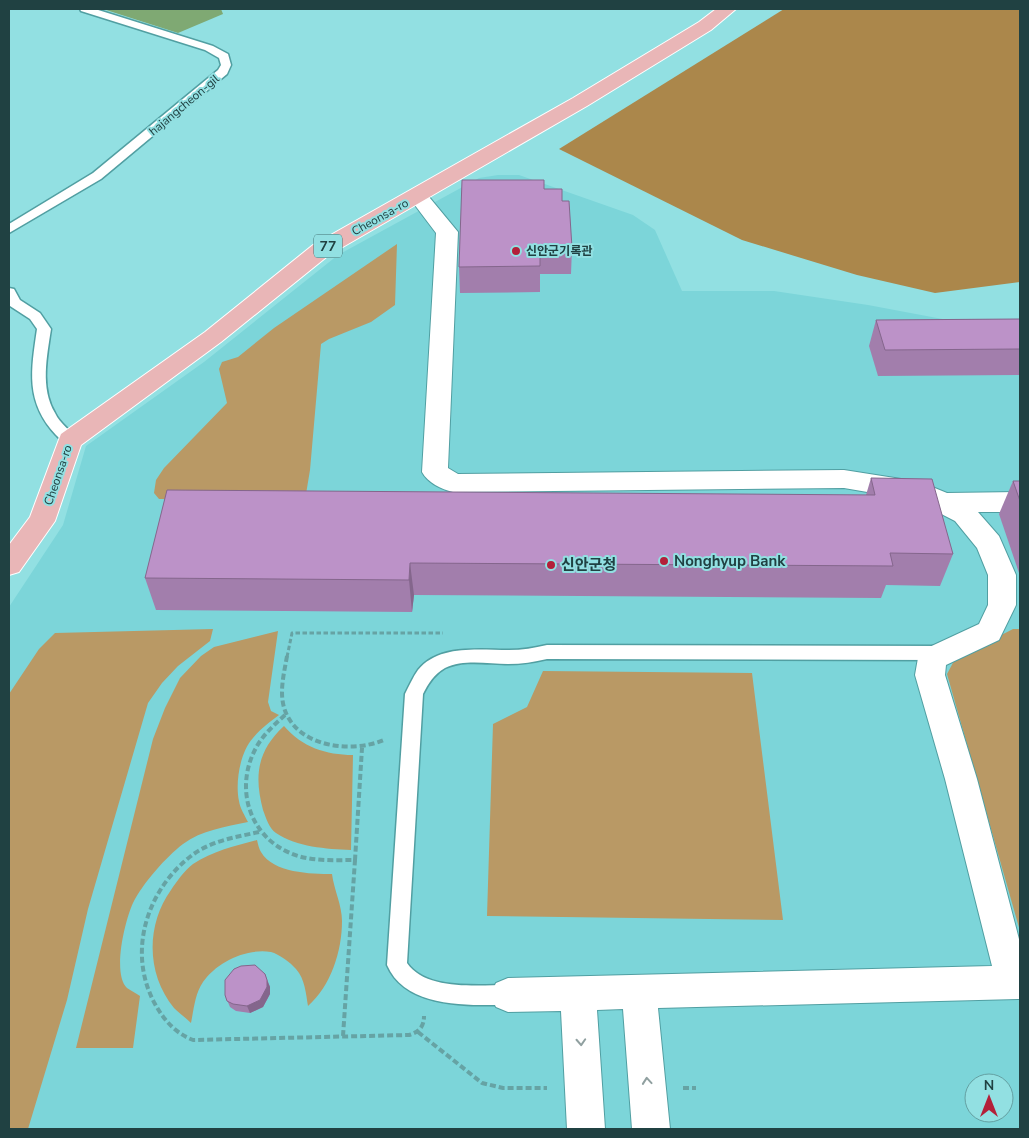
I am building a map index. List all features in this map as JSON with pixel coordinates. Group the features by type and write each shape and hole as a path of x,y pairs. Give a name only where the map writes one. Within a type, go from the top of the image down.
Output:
{"main road":[{"name":"Cheonsa-ro","path":"9,566 42,521 70,440 213,337 321,250 580,102 705,26 727,9"}],"street":[{"path":"418,196 447,232 435,472 453,483 844,479 920,491 964,514 989,544 1002,575 1002,605 989,632 940,653 933,658 930,674 961,779 1016,982 508,995"},
{"path":"943,503 1020,502"},
{"path":"639,992 651,1129"},
{"path":"578,993 586,1129"}],"lane":[{"name":"hajangcheon-gil","path":"9,229 97,176 223,72 226,65 224,56 209,48 85,9"},
{"path":"9,292 15,303 35,316 44,329 39,362 38,386 48,414 70,440"},
{"path":"508,995 452,995 424,986 405,977 397,965 414,694 419,681 428,668 444,660 464,656 533,657 547,652 940,653"}],"path":[{"path":"285,715 262,738 254,750 247,774 245,797 251,818 259,832 270,843 291,854 324,860 355,860"},
{"path":"343,1036 362,748"},
{"path":"259,832 209,846 191,856 165,883 147,915 142,934 140,958 142,973 149,992 172,1028 181,1036 193,1040 409,1035 418,1032 424,1024 424,986"}],"shaded area":[{"path":"103,9 221,9 223,14 178,33"},
{"path":"784,9 1020,9 1020,282 935,293 857,275 742,240 559,149"},
{"name":"신안군청","path":"498,175 519,175 633,215 655,230 682,291 774,291 868,305 953,321 1020,323 1020,1129 9,1129 9,607 63,525 86,446 204,362 338,255 479,178"},
{"path":"397,244 395,305 371,322 321,344 310,470 305,500 159,499 154,493 156,480 164,468 227,403 219,369 222,362 238,357 274,328"},
{"path":"213,629 210,641 178,666 162,683 148,703 88,909 67,1000 28,1129 9,1129 9,694 39,649 55,633"},
{"path":"1013,629 1020,629 1020,931 947,674 955,659"},
{"path":"278,631 268,702 271,711 279,715 265,726 249,744 242,759 238,777 239,801 248,822 222,827 190,839 169,856 155,871 133,903 121,947 120,971 127,988 140,996 133,1048 76,1048 153,739 165,708 180,678 201,656 214,647"},
{"path":"543,671 752,673 783,920 487,916 493,724 527,707"},
{"path":"284,726 299,739 315,748 343,755 353,755 351,850 322,848 302,844 284,838 270,826 260,798 260,765 268,745"},
{"path":"257,840 261,852 274,864 293,871 332,874 341,909 342,921 340,944 334,967 323,988 308,1006 305,987 301,977 288,962 271,952 261,951 242,954 216,968 203,982 196,996 191,1023 174,1008 158,980 154,965 153,949 157,918 171,890 193,864 216,852"}],"building":[{"name":"신안군기록관","path":"462,180 544,180 544,189 562,189 562,201 569,201 572,248 540,248 540,266 459,267"},
{"path":"1020,319 1020,349 885,350 876,320"},
{"path":"871,478 932,479 953,554 890,553 893,566 410,563 409,580 145,578 167,490 875,495"},
{"path":"1013,481 1020,481 1020,501"},
{"path":"255,965 265,974 267,980 267,987 260,1000 247,1006 227,1001 225,980 234,969 241,966"}],"place":[{"name":"신안군기록관","path":"516,251"},
{"name":"Nonghyup Bank","path":"664,561"},
{"name":"신안군청","path":"551,565"}]}
